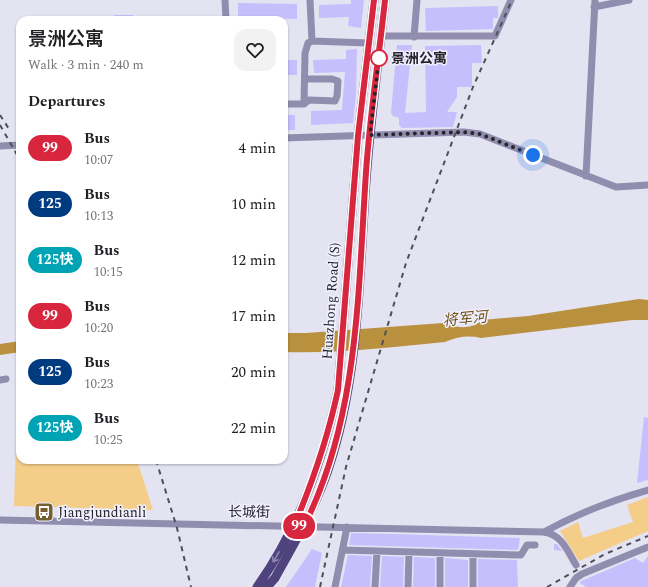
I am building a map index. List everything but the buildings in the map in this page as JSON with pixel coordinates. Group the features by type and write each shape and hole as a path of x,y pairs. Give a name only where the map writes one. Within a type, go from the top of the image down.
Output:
{"main road":[{"name":"Huazhong Road (S)","path":"256,587 268,571 294,526 313,481 330,430 338,390 342,356 358,136 374,0"},
{"name":"Huazhong Road (S)","path":"267,587 274,578 304,526 316,502 329,468 348,389 356,323 370,135 385,0"}],"street":[{"path":"225,0 226,16"},
{"path":"310,0 312,41"},
{"path":"414,37 417,0"},
{"path":"381,36 495,36 511,0"},
{"path":"586,176 594,4 629,0"},
{"path":"304,104 305,52 308,43 312,41 368,43"},
{"path":"288,104 304,104 309,100 335,101 337,96 338,81 332,79 304,79"},
{"path":"288,138 464,132 480,134 616,187 648,185"},
{"path":"0,146 16,145"},
{"path":"544,532 564,521 614,500 648,490"},
{"name":"长城街","path":"0,520 544,532"},
{"path":"334,587 348,527"},
{"path":"544,532 554,534 559,537 576,565"},
{"path":"343,550 521,554 527,545 535,545"},
{"path":"570,587 576,578 582,573 646,550"},
{"path":"375,587 377,551"},
{"path":"408,587 410,552"},
{"path":"440,553 440,587"},
{"path":"473,554 473,587"}],"shaded area":[{"path":"639,299 648,300 648,320 632,320 481,338 462,337 445,342 385,348 324,352 288,352 288,333 443,323 458,327 469,327 482,320 528,316"},
{"path":"16,342 16,353 0,355 0,344"},
{"path":"16,436 16,464 138,464 153,510 14,506"},
{"path":"648,497 648,531 579,561 560,531 578,522 583,538 633,522 627,505"}],"railway":[{"path":"320,587 346,467 406,263 473,87 512,0"},
{"path":"0,115 9,129"},
{"path":"0,125 16,153"},
{"path":"157,464 177,528 191,587"},
{"path":"547,587 605,554 648,536"}],"bus line":[{"name":"99","path":"374,0 358,136 342,356 338,390 330,430 313,481 294,526 304,526 316,502 329,468 348,389 356,323 366,169 385,0"}],"place":[{"name":"景洲公寓","path":"379,58"},
{"name":"Jiangjundianli","path":"44,512"}],"route":[{"path":"379,58 370,135 464,132 480,134 533,155"}],"water label":[{"name":"将军河","path":"465,319"}]}
